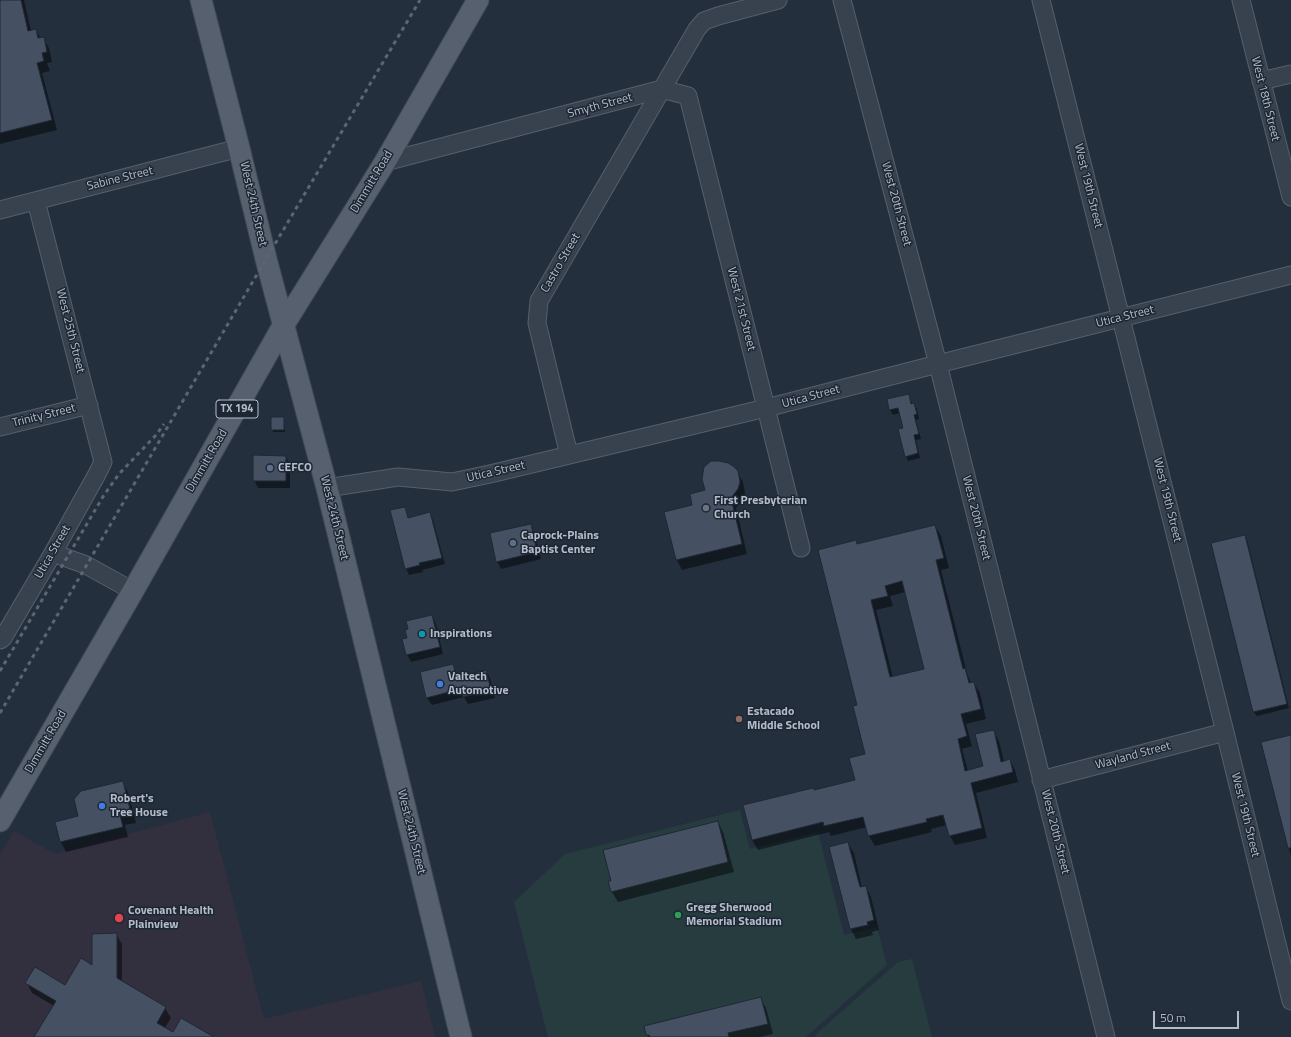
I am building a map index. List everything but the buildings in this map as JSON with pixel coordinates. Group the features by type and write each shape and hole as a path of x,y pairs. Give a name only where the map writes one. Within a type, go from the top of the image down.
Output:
{"main road":[{"name":"West 24th Street","path":"201,0 283,326 327,488 461,1037"},
{"name":"Dimmitt Road","path":"0,821 133,591 283,326 385,162 478,0"}],"street":[{"path":"662,89 697,29 704,21 778,0"},
{"name":"West 20th Street","path":"842,0 938,364 1106,1037"},
{"name":"West 19th Street","path":"1041,0 1225,732 1291,1002"},
{"name":"West 18th Street","path":"1241,0 1260,81 1291,197"},
{"path":"1260,81 1291,74"},
{"name":"Smyth Street","path":"385,162 662,89"},
{"name":"West 21st Street","path":"662,89 688,96 801,548"},
{"name":"Castro Street","path":"569,455 536,323 539,301 662,89"},
{"name":"Sabine Street","path":"0,210 239,148"},
{"name":"West 25th Street","path":"36,201 103,462"},
{"name":"Utica Street","path":"327,488 398,477 452,482 490,474 766,408 1291,275"},
{"name":"Trinity Street","path":"0,427 89,405"},
{"name":"Utica Street","path":"0,640 3,638 53,553 103,462"},
{"path":"53,553 86,566 133,591"},
{"name":"Wayland Street","path":"1041,780 1225,732"}],"shaded area":[{"name":"Covenant Health Plainview","path":"210,812 264,1019 421,981 435,1037 0,1037 0,855 14,831 55,854"}],"green space":[{"name":"Gregg Sherwood Memorial Stadium","path":"740,810 750,849 818,832 844,935 877,927 887,965 806,1037 548,1037 514,902 565,854"},
{"path":"912,959 932,1037 816,1037 815,1035 898,962"}],"railway":[{"path":"0,713 266,259 420,0"},
{"path":"0,671 104,495 119,474 156,435 164,424"}],"place":[{"name":"CEFCO","path":"270,468"},
{"name":"First Presbyterian Church","path":"706,508"},
{"name":"Caprock-Plains Baptist Center","path":"513,543"},
{"name":"Inspirations","path":"422,634"},
{"name":"Valtech Automotive","path":"440,684"},
{"name":"Estacado Middle School","path":"739,719"},
{"name":"Robert's Tree House","path":"102,806"},
{"name":"Gregg Sherwood Memorial Stadium","path":"678,915"},
{"name":"Covenant Health Plainview","path":"119,918"}]}
